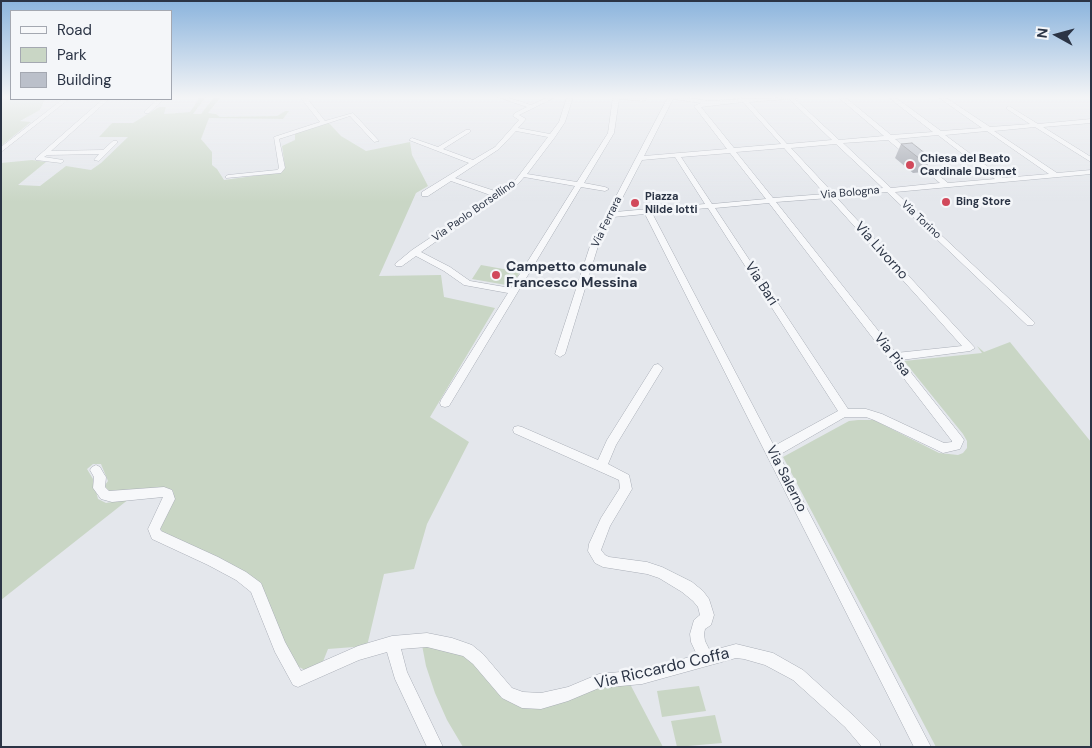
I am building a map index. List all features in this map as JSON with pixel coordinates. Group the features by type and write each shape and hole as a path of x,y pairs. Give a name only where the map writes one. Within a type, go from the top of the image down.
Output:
{"street":[{"path":"1,150 24,132"},
{"path":"61,161 38,159 69,132"},
{"path":"228,177 279,172 282,168 276,138 294,132"},
{"path":"368,132 376,141"},
{"path":"439,149 467,132"},
{"path":"425,194 497,148 511,132"},
{"path":"531,132 554,136"},
{"name":"Via Paolo Borsellino","path":"399,264 498,195 523,175 556,132"},
{"path":"445,403 611,132"},
{"name":"Via Ferrara","path":"560,354 594,246 653,132"},
{"name":"Via Pisa","path":"719,132 958,440 956,446 943,448 895,424 866,413 846,413 836,416 772,453"},
{"name":"Via Livorno","path":"772,132 970,348 894,357"},
{"name":"Via Torino","path":"827,132 1030,323"},
{"path":"883,132 946,185"},
{"path":"936,132 1001,180"},
{"path":"639,158 965,132"},
{"path":"991,132 1054,175"},
{"path":"1046,132 1091,160"},
{"path":"412,140 475,162"},
{"path":"97,160 116,142"},
{"path":"45,153 105,152"},
{"name":"Via Bari","path":"677,155 846,413"},
{"name":"Via Bologna","path":"610,215 1091,172"},
{"path":"523,175 605,189"},
{"path":"450,178 498,195"},
{"name":"Via Salerno","path":"648,212 924,747"},
{"path":"415,252 467,282 512,292"},
{"path":"601,466 611,442 658,368"},
{"path":"518,430 624,478 626,484 620,501 605,522 595,544 594,551 600,559 608,563 646,568 662,573 698,596 704,604 707,615 706,620 699,625 697,634 698,642 706,660"},
{"name":"Via Riccardo Coffa","path":"96,470 100,477 99,488 105,495 112,497 164,492 168,494 169,499 154,529 156,535 214,561 256,588 280,647 298,680 358,653 392,643 427,640 467,650 478,659 507,692 522,700 532,702 568,694 599,681 642,677 736,651 758,654 781,664 827,700 873,747"},
{"path":"392,643 400,674 435,747"}],"green space":[{"path":"1,132 19,132 1,146"},
{"path":"104,132 204,132 201,139 212,152 212,165 224,180 282,172 285,167 282,146 295,140 295,132 337,132 366,151 410,142 412,155 428,186 416,193 379,276 441,275 444,297 495,308 430,417 469,442 427,524 414,569 384,574 367,646 328,649 322,664 307,671 293,664 259,583 162,532 160,526 174,497 173,491 165,488 111,492 106,490 105,485 108,481 101,464 93,464 87,469 93,479 98,499 106,503 129,499 1,600 1,163 32,160 46,162 18,185 40,186 66,166 91,170 128,137 99,137"},
{"name":"Campetto comunale Francesco Messina","path":"481,265 520,272 512,286 472,279"},
{"path":"1010,342 1091,442 1091,747 936,747 783,457 849,421 858,420 874,420 939,453 958,455 963,453 967,448 967,441 963,434 904,361 982,353 977,346 984,352"},
{"path":"422,645 468,656 508,699 600,685 630,684 663,747 463,747 447,720 435,693 426,666"},
{"path":"699,686 706,711 662,717 657,691"},
{"path":"715,715 722,743 677,747 671,721"}],"building":[{"path":"912,143 931,158 920,159 901,144"}],"place":[{"name":"Chiesa del Beato Cardinale Dusmet","path":"910,165"},
{"name":"Bing Store","path":"946,202"},
{"name":"Piazza Nilde Iotti","path":"635,203"},
{"name":"Campetto comunale Francesco Messina","path":"496,275"}]}
